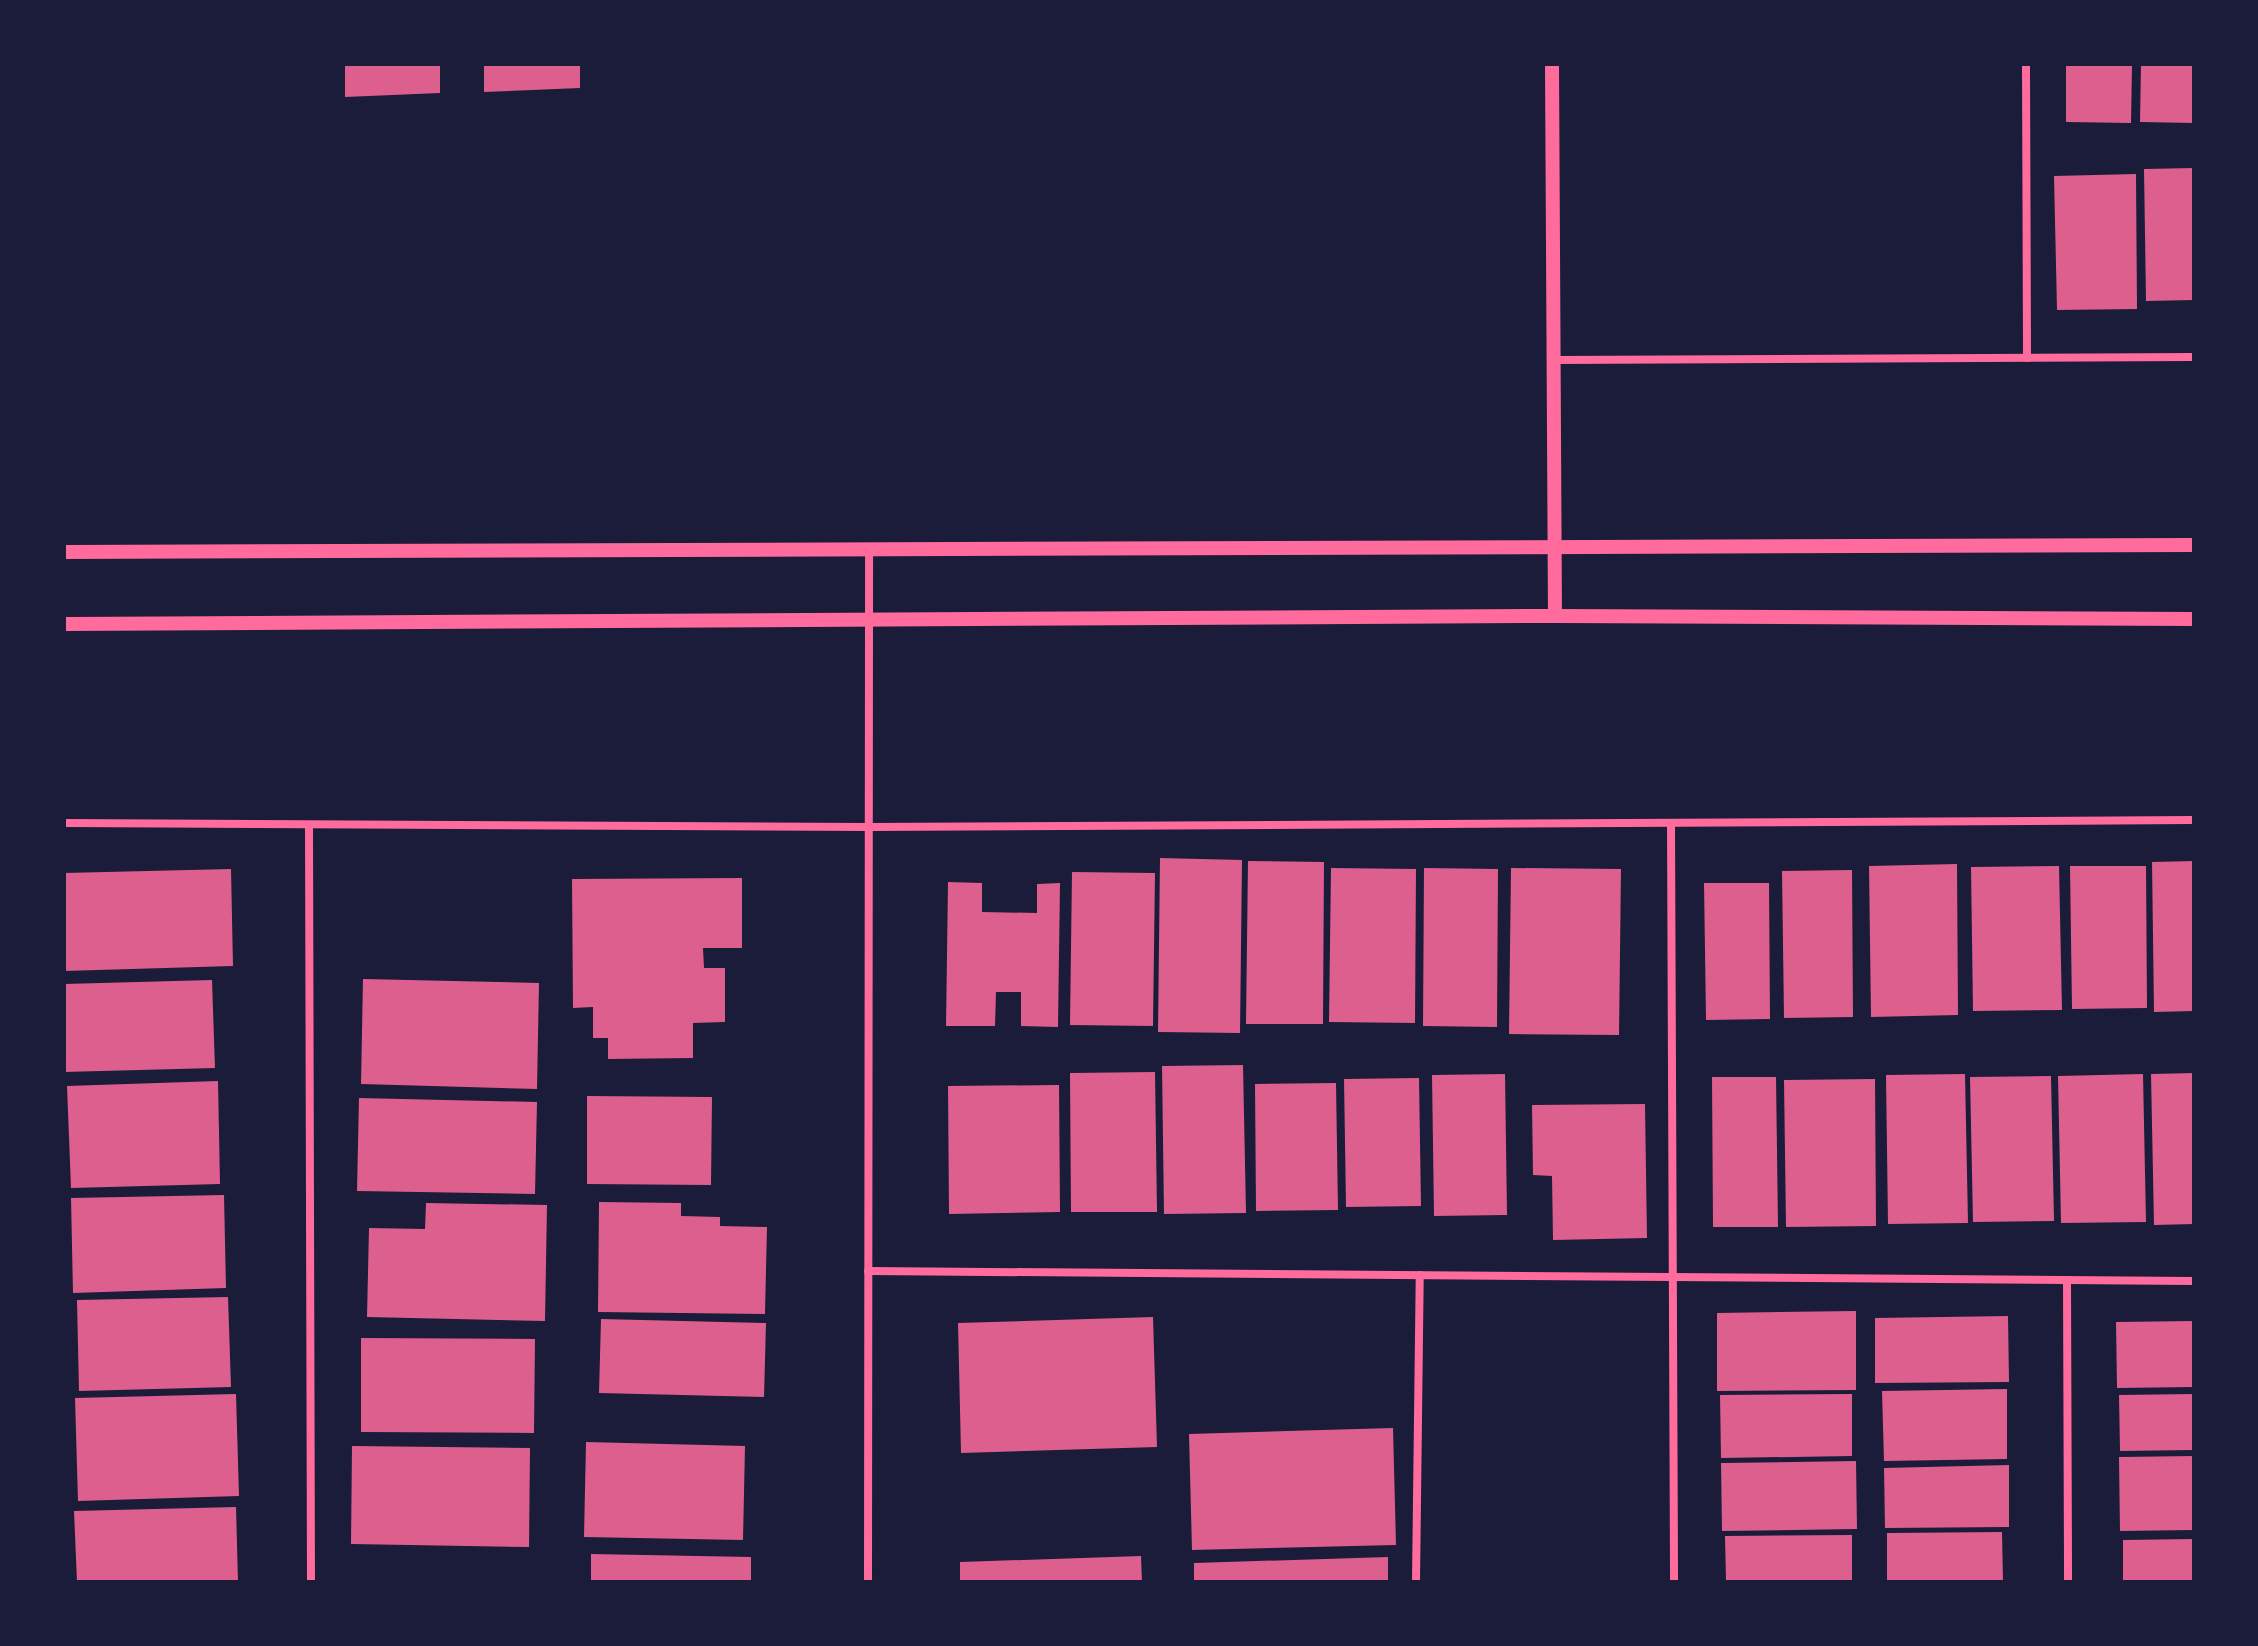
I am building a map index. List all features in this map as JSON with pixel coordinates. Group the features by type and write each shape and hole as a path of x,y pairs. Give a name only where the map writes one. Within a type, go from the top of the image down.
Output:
{"street":[{"path":"1552,64 1555,616"},
{"path":"2026,64 2027,358"},
{"path":"1554,360 2194,357"},
{"path":"64,552 2194,545"},
{"path":"868,1582 869,550"},
{"path":"64,624 1555,616 2194,619"},
{"path":"64,823 869,827 2194,820"},
{"path":"1671,823 1674,1582"},
{"path":"309,825 311,1582"},
{"path":"868,1271 2194,1281"},
{"path":"1416,1582 1420,1275"},
{"path":"2067,1280 2068,1582"}],"building":[{"path":"345,64 440,64 440,93 345,97"},
{"path":"484,64 580,64 580,88 484,92"},
{"path":"2066,64 2132,64 2131,123 2066,122"},
{"path":"2141,64 2194,64 2194,123 2140,122"},
{"path":"2194,168 2194,300 2146,301 2144,169"},
{"path":"2136,174 2137,309 2057,310 2054,176"},
{"path":"1160,858 1242,860 1240,1033 1158,1032"},
{"path":"1248,861 1324,862 1323,1024 1246,1024"},
{"path":"2194,861 2194,1011 2154,1012 2152,862"},
{"path":"1957,864 1958,1015 1871,1017 1869,866"},
{"path":"2059,866 2062,1010 1973,1011 1971,867"},
{"path":"2070,866 2146,866 2147,1008 2072,1009"},
{"path":"1331,868 1416,869 1415,1023 1329,1022"},
{"path":"1424,868 1498,869 1497,1027 1423,1026"},
{"path":"1511,868 1621,869 1619,1035 1509,1034"},
{"path":"231,869 233,966 64,971 64,873"},
{"path":"1852,870 1853,1017 1784,1018 1782,871"},
{"path":"1072,872 1155,873 1153,1026 1070,1025"},
{"path":"742,878 742,948 703,948 704,968 725,968 725,1022 693,1023 693,1058 608,1059 608,1038 593,1038 593,1007 573,1008 572,879"},
{"path":"948,882 982,883 982,912 1037,913 1037,884 1060,883 1058,1027 1021,1026 1021,992 996,992 995,1026 946,1026"},
{"path":"1704,883 1769,883 1770,1019 1706,1020"},
{"path":"363,979 539,983 537,1089 361,1084"},
{"path":"212,980 215,1068 64,1072 64,984"},
{"path":"1243,1065 1246,1213 1164,1214 1162,1066"},
{"path":"1155,1072 1157,1212 1071,1212 1070,1073"},
{"path":"2194,1073 2194,1224 2154,1225 2151,1074"},
{"path":"1505,1074 1507,1215 1434,1216 1432,1075"},
{"path":"1965,1074 1968,1223 1888,1224 1886,1075"},
{"path":"2143,1074 2146,1222 2061,1223 2058,1076"},
{"path":"2051,1076 2054,1221 1973,1222 1970,1077"},
{"path":"1712,1077 1776,1077 1778,1227 1713,1227"},
{"path":"1419,1078 1421,1206 1346,1207 1344,1079"},
{"path":"1875,1079 1876,1226 1786,1227 1784,1080"},
{"path":"218,1081 220,1184 71,1188 67,1086"},
{"path":"1336,1083 1338,1210 1256,1211 1255,1084"},
{"path":"1059,1085 1060,1212 949,1214 948,1086"},
{"path":"587,1096 712,1097 711,1185 587,1184"},
{"path":"359,1098 537,1102 535,1194 357,1191"},
{"path":"1645,1104 1647,1238 1553,1240 1552,1176 1533,1175 1532,1105"},
{"path":"224,1195 226,1288 73,1293 71,1198"},
{"path":"599,1202 681,1203 681,1216 720,1217 720,1226 767,1227 765,1314 598,1312"},
{"path":"426,1203 547,1205 545,1321 367,1317 369,1228 425,1229"},
{"path":"228,1297 231,1387 79,1391 77,1300"},
{"path":"1856,1311 1856,1390 1717,1391 1717,1313"},
{"path":"2008,1316 2009,1382 1875,1383 1875,1318"},
{"path":"1153,1317 1157,1447 961,1453 958,1323"},
{"path":"601,1319 766,1323 764,1397 599,1393"},
{"path":"2194,1321 2194,1387 2117,1388 2116,1322"},
{"path":"361,1338 535,1339 534,1433 361,1432"},
{"path":"2007,1389 2007,1459 1884,1461 1882,1391"},
{"path":"236,1394 239,1496 78,1501 75,1398"},
{"path":"1852,1394 1852,1456 1721,1458 1720,1395"},
{"path":"2194,1394 2194,1450 2120,1451 2119,1395"},
{"path":"1393,1428 1396,1545 1192,1550 1189,1434"},
{"path":"586,1442 745,1446 743,1540 584,1537"},
{"path":"352,1446 530,1448 529,1547 351,1544"},
{"path":"2194,1456 2194,1530 2120,1531 2119,1457"},
{"path":"1856,1461 1857,1529 1722,1531 1721,1463"},
{"path":"2009,1465 2009,1527 1885,1528 1884,1468"},
{"path":"236,1507 238,1582 77,1582 74,1511"},
{"path":"2002,1532 2003,1582 1887,1582 1887,1533"},
{"path":"1852,1535 1852,1582 1726,1582 1725,1536"},
{"path":"2194,1539 2194,1582 2123,1582 2123,1540"},
{"path":"591,1554 751,1557 751,1582 591,1582"},
{"path":"1141,1556 1142,1582 960,1582 960,1562"},
{"path":"1388,1557 1388,1582 1194,1582 1194,1563"}]}
